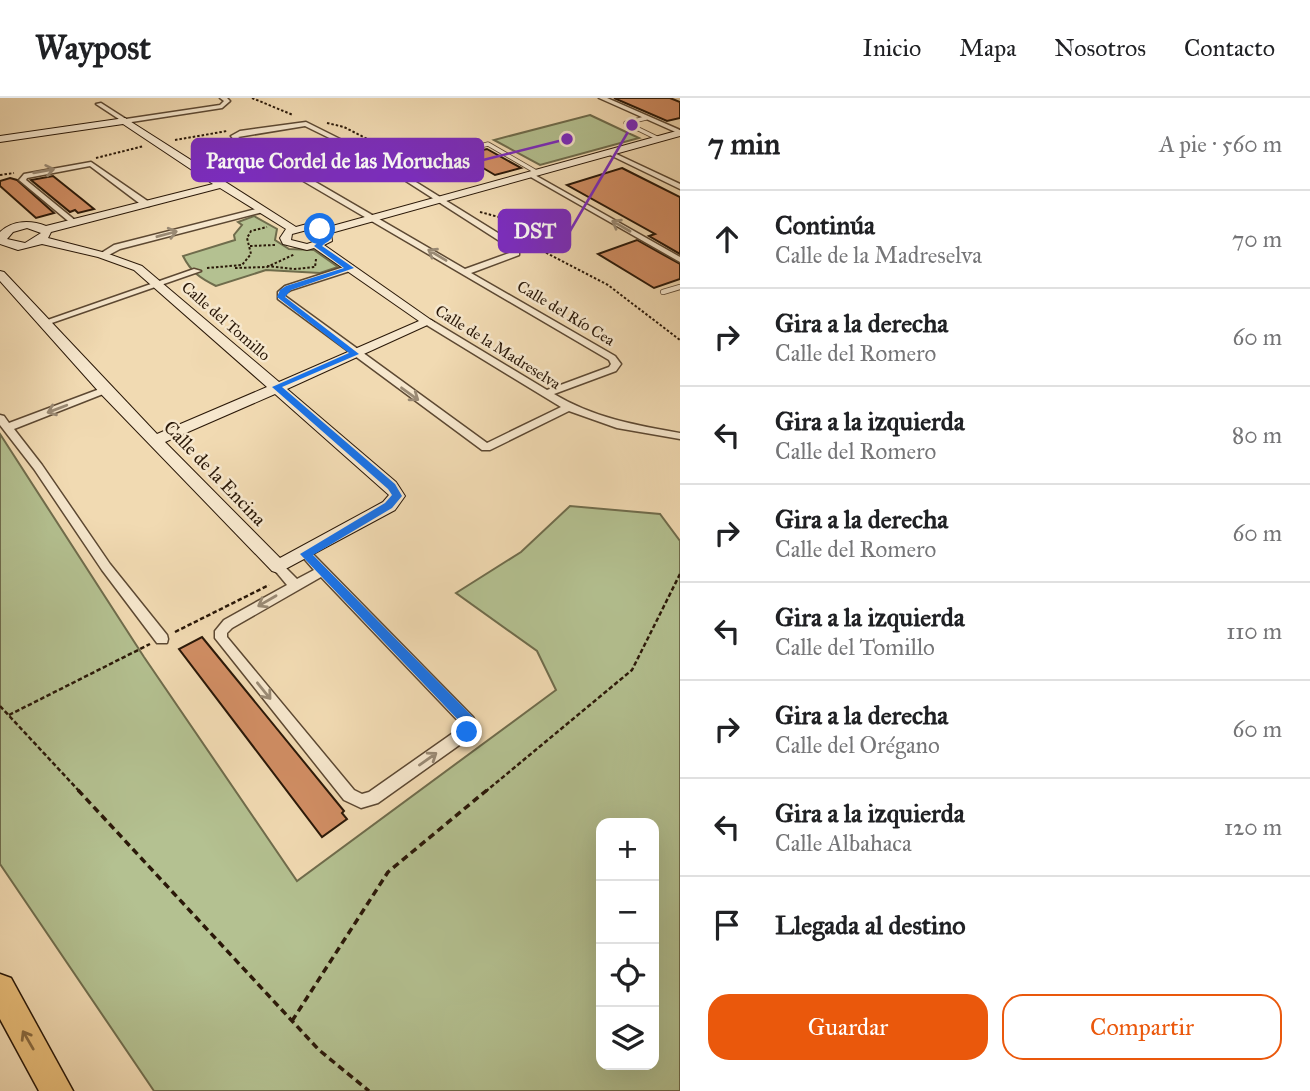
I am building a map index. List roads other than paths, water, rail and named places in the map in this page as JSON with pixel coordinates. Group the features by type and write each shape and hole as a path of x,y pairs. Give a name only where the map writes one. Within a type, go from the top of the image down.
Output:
{"highway":[{"path":"0,989 57,1091"}],"street":[{"path":"0,139 222,106 227,101 223,98"},
{"path":"602,98 680,133"},
{"path":"99,104 293,229"},
{"name":"Calle del Río Cea","path":"466,272 516,253 516,248 372,158 306,124 234,136 611,358 616,364 613,369 545,394"},
{"path":"325,231 328,237 318,246 301,247 287,242 285,235 293,229 307,227 325,231 680,133"},
{"path":"610,153 680,187"},
{"path":"73,223 22,180 24,176 91,164 146,204"},
{"path":"535,174 680,260"},
{"path":"43,235 25,225 3,229 1,240 11,246 30,245 43,235 73,223 222,185"},
{"path":"102,255 117,247 260,210"},
{"name":"Calle del Tomillo","path":"43,235 138,268 391,486 397,496 389,506 306,554"},
{"path":"1,255 11,246"},
{"name":"Calle de la Madreselva","path":"318,246 428,322 568,407 617,425 680,436"},
{"path":"350,268 288,288 282,292 281,297 486,448 568,407"},
{"path":"43,323 197,271"},
{"name":"Calle de la Encina","path":"0,274 106,390 157,439 295,585"},
{"path":"157,439 428,322"},
{"path":"9,427 106,390"},
{"path":"0,418 9,427 106,567 162,639"},
{"path":"278,568 306,554 471,726 467,732 373,798 361,802 349,795 221,638 221,631 228,624 322,571"}],"lane":[{"path":"646,118 626,123 659,139"},
{"path":"457,152 488,144 535,174"},
{"path":"663,292 680,287"}],"place":[{"name":"DST","path":"632,125"},
{"name":"Parque Cordel de las Moruchas","path":"567,139"}]}
